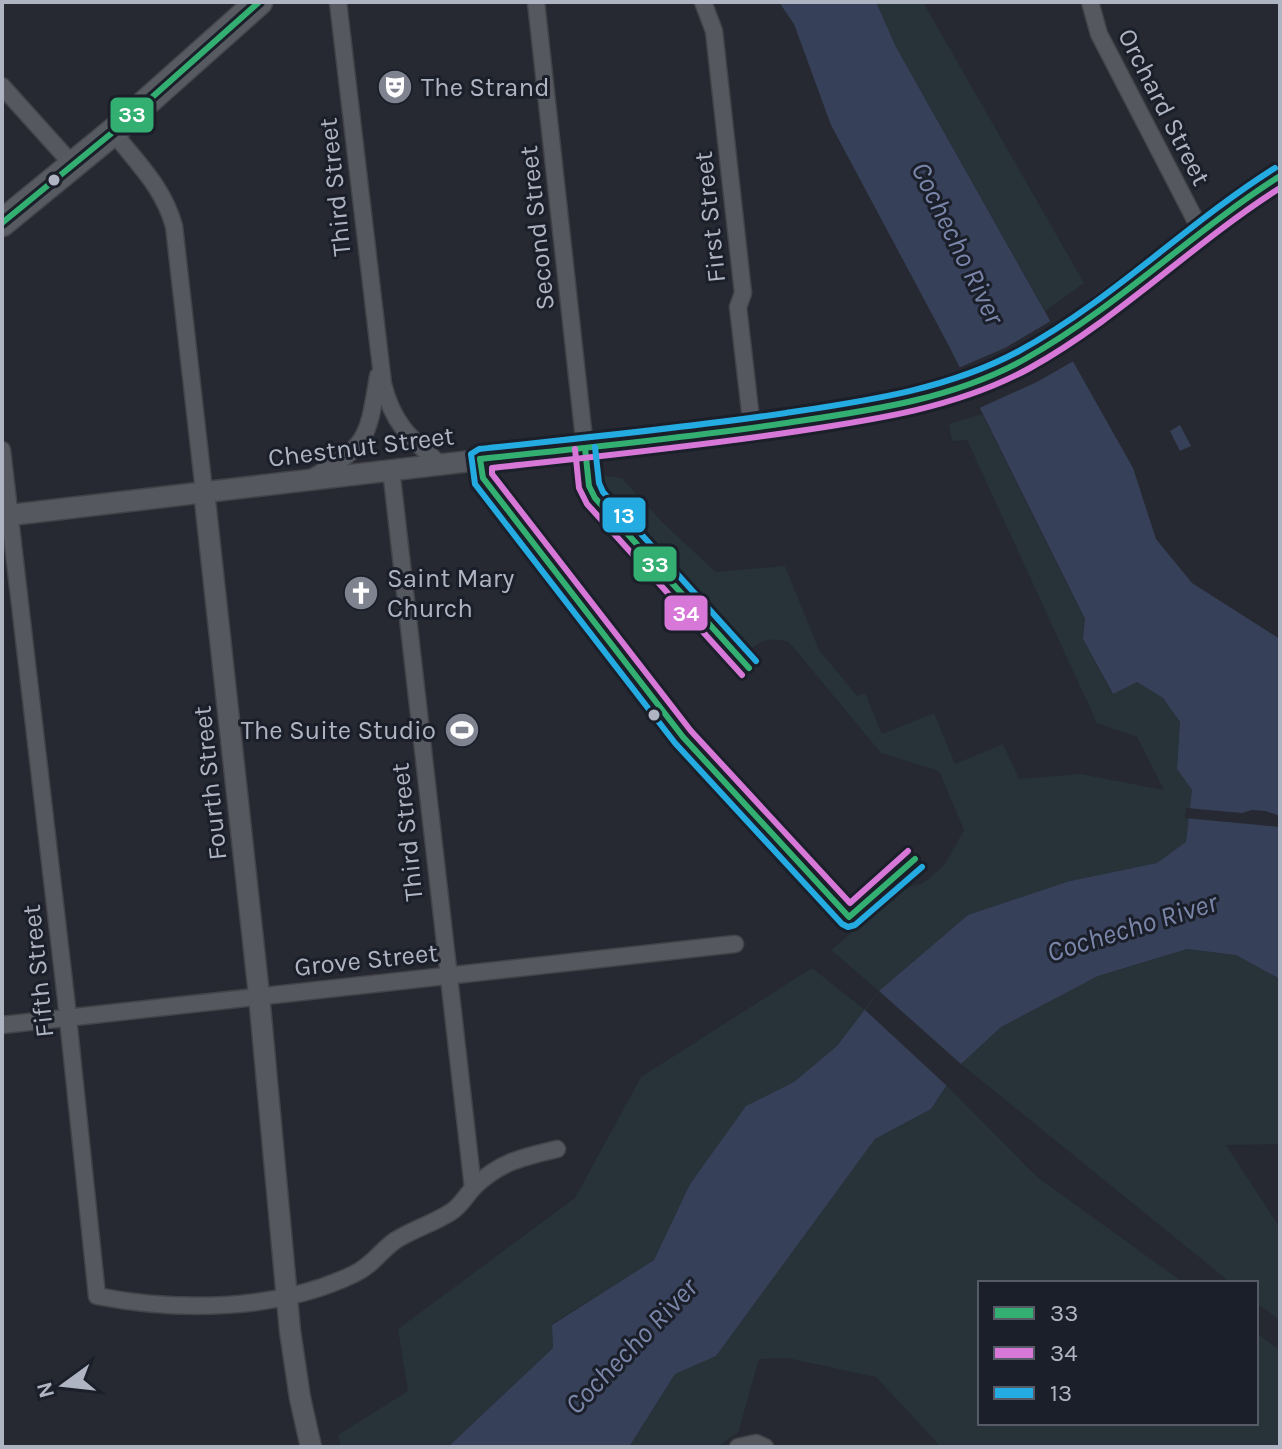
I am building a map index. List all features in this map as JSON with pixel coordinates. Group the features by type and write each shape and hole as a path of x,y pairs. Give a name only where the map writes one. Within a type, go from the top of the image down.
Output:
{"main road":[{"path":"2,223 113,132 259,2"}],"street":[{"name":"Third Street","path":"338,2 380,367 387,400 396,421 408,437 440,464"},
{"name":"Second Street","path":"536,2 585,448"},
{"name":"First Street","path":"703,2 716,45 743,293 738,307 752,428"},
{"name":"Orchard Street","path":"1090,2 1099,34 1201,231"},
{"path":"2,86 73,165"},
{"name":"Fourth Street","path":"113,132 160,189 171,215 179,256 192,401 259,995 295,1367 311,1447"},
{"name":"Chestnut Street","path":"8,522 204,491 752,428 903,404 952,392 1025,359 1090,315 1244,197 1280,176"},
{"name":"Third Street","path":"309,479 344,460 366,436 380,367"},
{"name":"Fifth Street","path":"2,450 97,1296 138,1304 186,1306 264,1301 288,1296"},
{"name":"Third Street","path":"391,469 473,1188"},
{"name":"Grove Street","path":"2,1025 735,944"},
{"path":"288,1296 358,1273 398,1239 450,1213 495,1169 515,1159 557,1149"},
{"path":"738,1447 760,1445"}],"shaded area":[{"path":"876,2 923,2 1084,283 1045,311 896,47"},
{"path":"982,414 1085,620 1083,639 1112,694 1137,682 1163,698 1180,722 1177,769 1192,790 1186,843 1157,863 1070,881 968,915 879,991 831,950 901,891 925,882 945,864 964,830 939,771 881,753 789,642 768,640 749,650 616,496 602,492 600,475 622,478 664,524 716,572 785,566 819,650 857,696 865,693 882,734 934,713 955,764 1003,744 1019,779 1080,774 1164,790 1137,737 1097,723 967,440 952,441 949,424"},
{"path":"1187,949 1236,955 1280,979 1280,1144 1226,1145 1280,1228 1280,1320 1258,1304 1258,1281 1229,1281 961,1064 1001,1027 1098,976"},
{"path":"812,968 865,1010 837,1046 794,1082 746,1106 690,1184 654,1260 552,1324 553,1348 448,1447 341,1447 338,1435 408,1391 398,1329 575,1198 641,1077"},
{"path":"947,1086 1037,1177 1181,1281 978,1281 978,1425 1258,1425 1258,1334 1280,1350 1280,1447 941,1447 876,1377 787,1358 759,1359 738,1433 717,1447 629,1447 675,1374 716,1356 875,1139 931,1109"}],"water":[{"name":"Cochecho River","path":"779,2 876,2 896,47 1133,468 1156,539 1192,583 1280,639 1280,979 1236,955 1187,949 1098,976 1001,1027 961,1064 931,1109 875,1139 716,1356 675,1374 629,1447 448,1447 553,1348 552,1325 654,1260 690,1184 746,1106 794,1082 837,1046 879,991 968,915 1070,881 1157,863 1186,842 1192,790 1177,769 1180,722 1163,698 1137,682 1113,694 1083,639 1085,619 949,346 831,125 794,24"},
{"path":"1180,425 1191,446 1180,451 1170,431"}],"pier":[{"path":"1054,319 1077,359 1037,382 975,410 956,369 1005,348"},
{"path":"1186,808 1242,813 1266,811 1280,816 1280,827 1185,818"},
{"path":"879,991 961,1064 947,1086 865,1010"}],"transit line":[{"name":"33","path":"2,223 113,132 259,2"},
{"name":"13","path":"922,867 855,925 848,927 842,924 675,743 475,484 471,454 479,449 846,404 934,385 963,375 1019,351 1053,331 1275,168"},
{"name":"33","path":"480,459 817,418 908,402 968,385 1025,359 1091,317 1280,176"},
{"name":"34","path":"908,851 850,903 691,731 492,474 492,468 822,427 884,417 973,393 1030,368 1095,327 1217,232 1280,188"},
{"name":"13","path":"595,447 603,492 756,661"},
{"name":"33","path":"585,448 589,486 595,498 749,668"},
{"name":"34","path":"575,449 579,488 587,504 742,675"},
{"name":"33","path":"480,459 483,478 683,737 849,917 915,859"}],"place":[{"name":"The Strand","path":"395,87"},
{"name":"Saint Mary Church","path":"361,593"},
{"name":"The Suite Studio","path":"462,730"}]}
